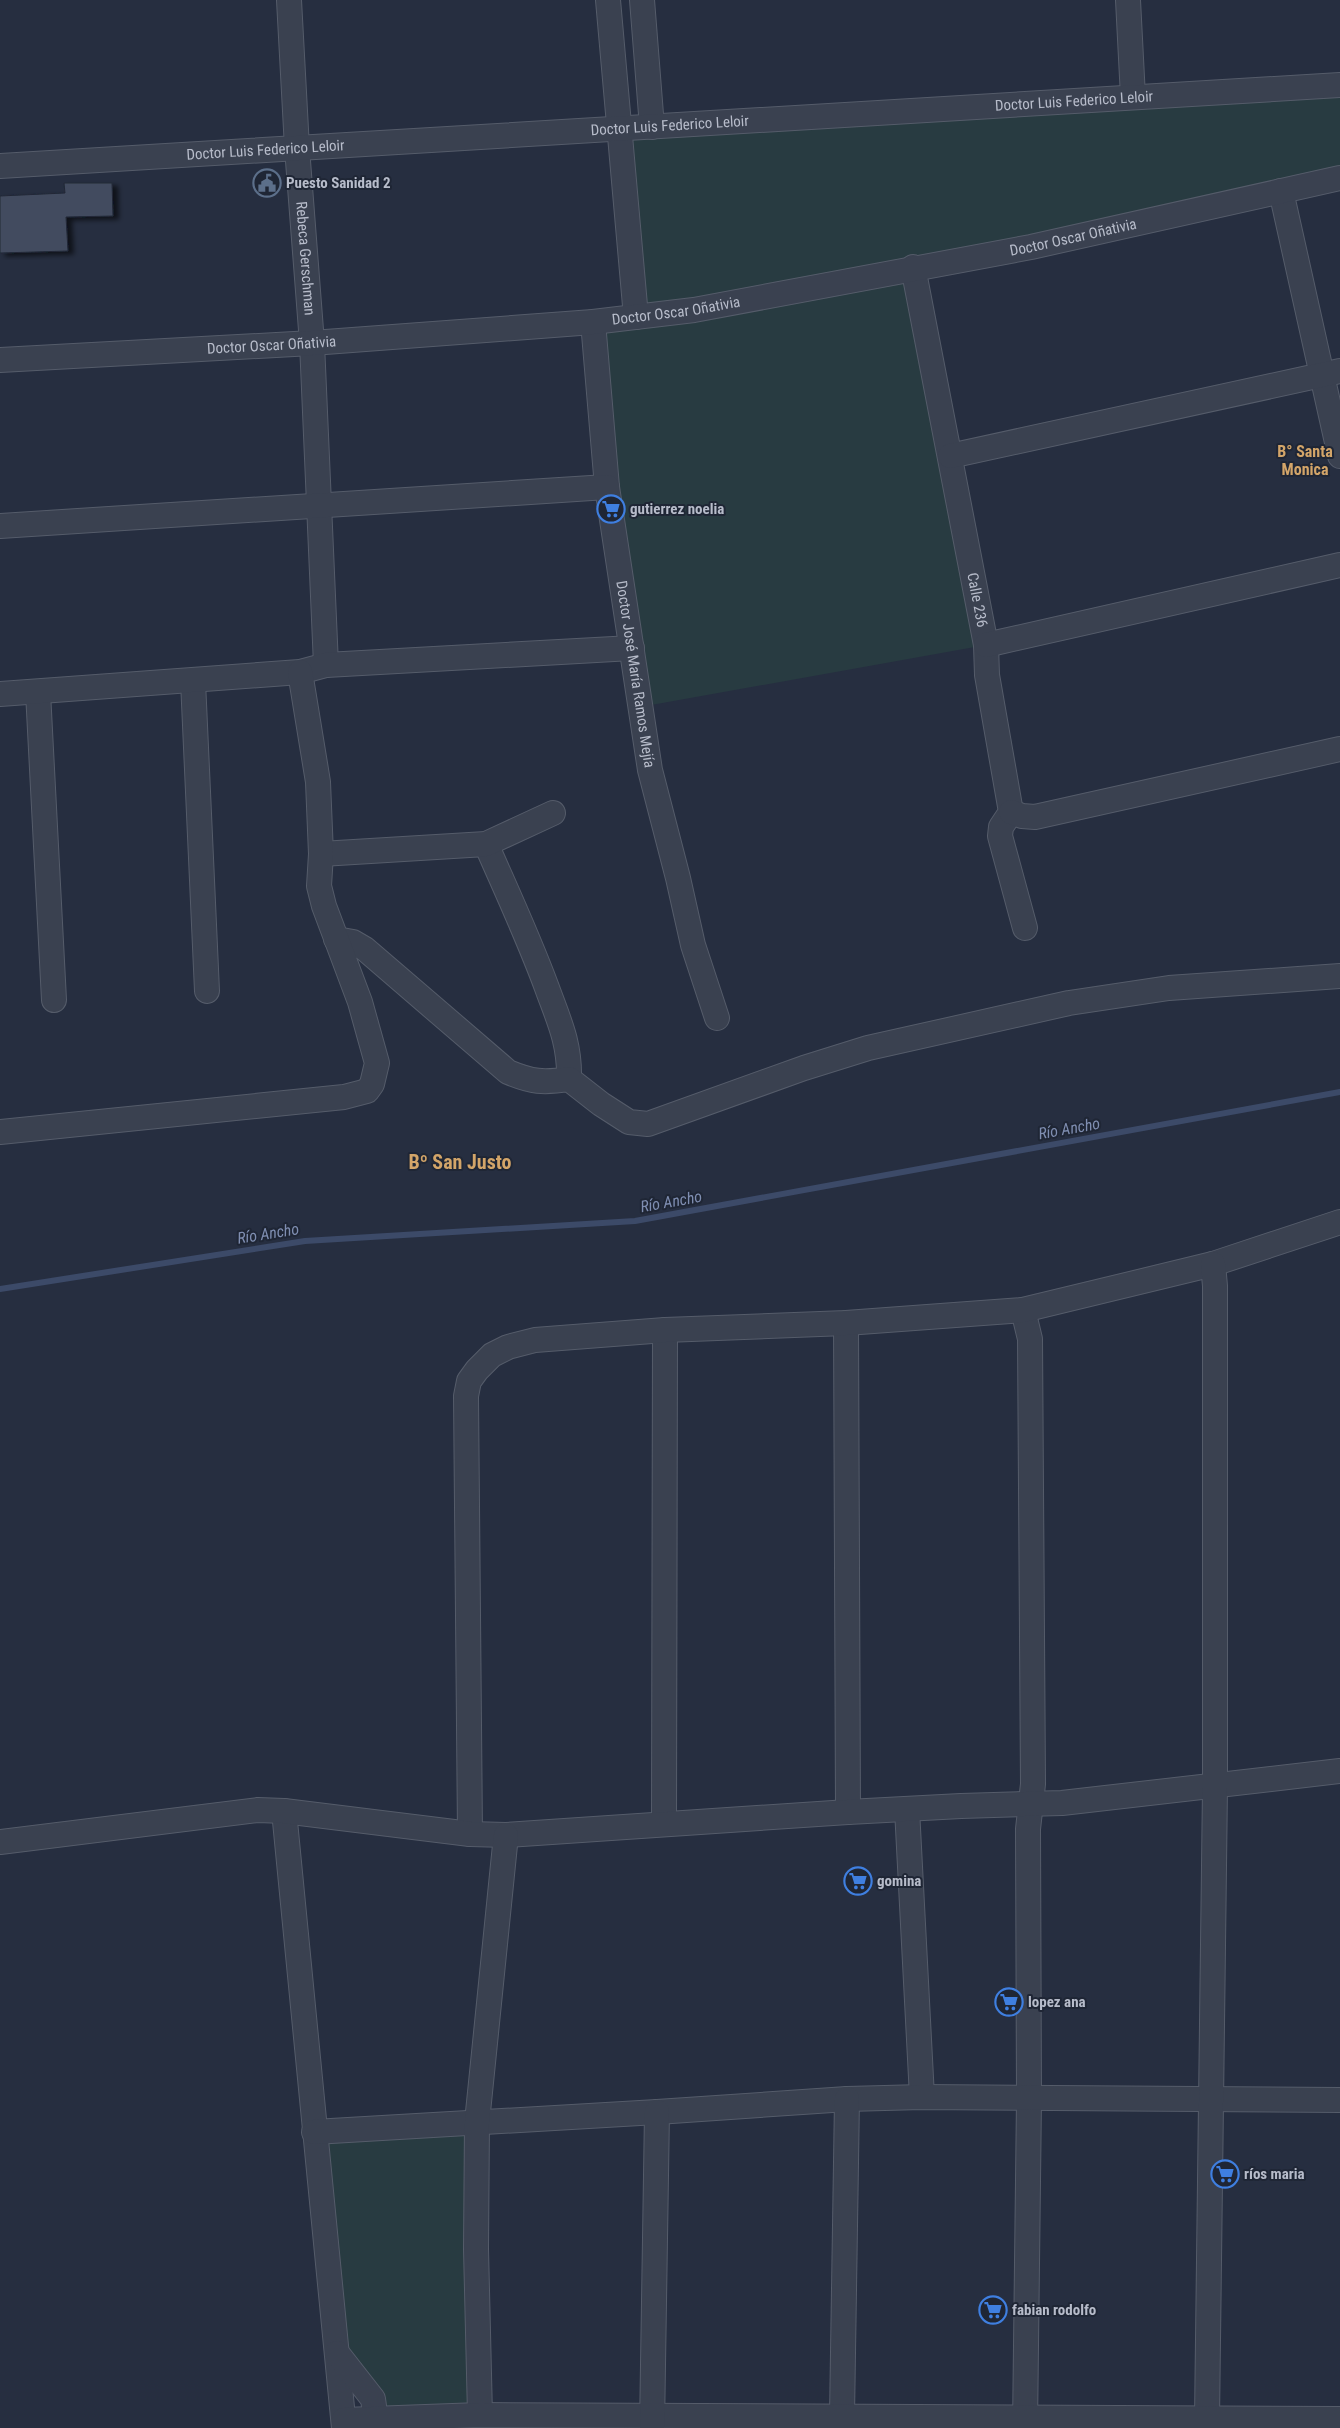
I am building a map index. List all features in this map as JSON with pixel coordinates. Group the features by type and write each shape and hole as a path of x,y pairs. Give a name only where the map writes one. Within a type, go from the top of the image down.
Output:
{"street":[{"name":"Rebeca Gerschman","path":"289,0 297,148 312,343 326,665"},
{"path":"608,0 636,317"},
{"path":"642,0 652,127"},
{"path":"1128,0 1133,97"},
{"name":"Doctor Luis Federico Leloir","path":"0,166 1340,85"},
{"name":"Doctor Oscar Oñativia","path":"0,360 312,343 593,322 694,310 1031,246 1340,178"},
{"path":"1281,191 1331,373 1340,456"},
{"name":"Calle 236","path":"913,267 986,645 987,675 1012,812"},
{"name":"Doctor José María Ramos Mejía","path":"593,322 606,488 650,770 693,945 717,1018"},
{"path":"950,456 1331,373"},
{"path":"0,526 606,488"},
{"path":"986,645 1340,565"},
{"path":"0,694 300,672 326,665 632,648"},
{"path":"0,1132 344,1097 367,1090 372,1084 377,1063 375,1051 360,1002 324,906 319,886 321,854 316,764 300,672"},
{"path":"193,681 207,991"},
{"path":"38,692 54,1000"},
{"path":"1025,928 1000,836 1001,827 1012,812 1022,816 1035,817 1340,749"},
{"path":"321,854 486,844 553,813"},
{"path":"486,844 535,955 567,1041 570,1057 569,1079"},
{"path":"336,939 354,942 365,949 508,1072 529,1081 546,1083 569,1079 601,1104 629,1122 648,1124 804,1068 868,1048 1069,1003 1169,988 1340,976"},
{"path":"470,1834 466,1396 469,1381 492,1355 508,1347 535,1340 665,1330 846,1323 1023,1310 1213,1264 1340,1222"},
{"path":"1208,2420 1215,1787 1215,1286 1213,1264"},
{"path":"1023,1310 1030,1339 1033,1784 1030,1805 1025,2423"},
{"path":"846,1323 848,1812"},
{"path":"664,1824 665,1330"},
{"path":"0,1842 250,1811 284,1811 470,1834 506,1835 848,1812 1062,1803 1215,1787 1340,1771"},
{"path":"907,1809 922,2097"},
{"path":"284,1811 344,2424 480,2415 652,2423 842,2416 1025,2423 1340,2419"},
{"path":"480,2415 476,2249 477,2122 506,1835"},
{"path":"314,2132 846,2099 922,2097 1340,2100"},
{"path":"842,2416 846,2099"},
{"path":"652,2423 657,2112"},
{"path":"337,2353 373,2399 377,2423"}],"shaded area":[{"path":"1340,86 1340,177 913,268 986,645 640,707 593,322 636,315 618,129"},
{"path":"477,2130 480,2415 376,2413 337,2353 314,2132"}],"building":[{"path":"64,183 112,183 113,216 66,217 68,251 0,253 0,196 65,193"}],"waterway":[{"name":"Río Ancho","path":"0,1289 305,1241 635,1221 1340,1092"}],"place":[{"name":"Puesto Sanidad 2","path":"267,183"},
{"name":"gutierrez noelia","path":"611,509"},
{"name":"gomina","path":"858,1881"},
{"name":"lopez ana","path":"1009,2002"},
{"name":"ríos maria","path":"1225,2174"},
{"name":"fabian rodolfo","path":"993,2310"}],"district":[{"name":"B° Santa Monica","path":"1305,460"},
{"name":"Bº San Justo","path":"460,1162"}]}
